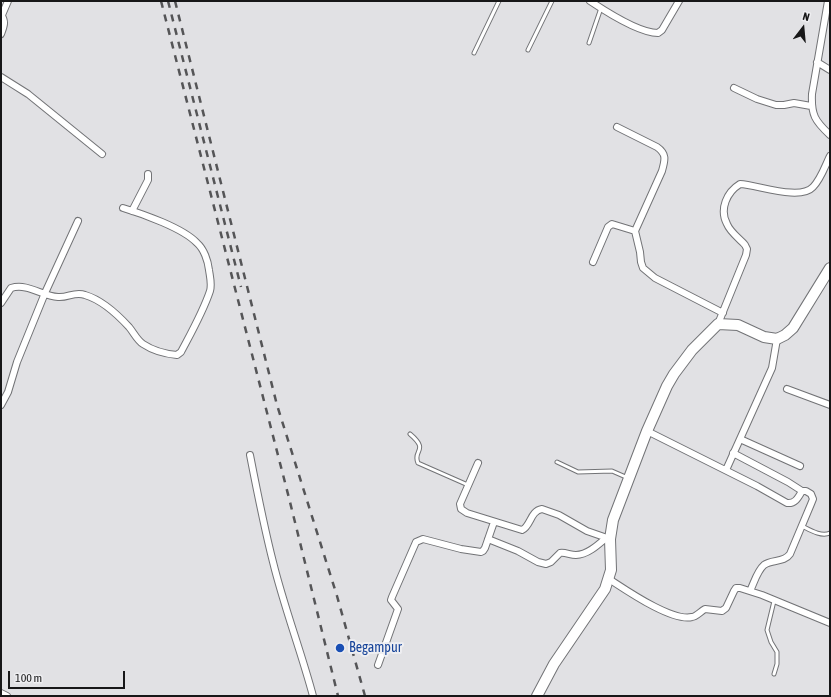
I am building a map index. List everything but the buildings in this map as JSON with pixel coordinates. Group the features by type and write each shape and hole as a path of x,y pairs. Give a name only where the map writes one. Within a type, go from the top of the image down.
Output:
{"main road":[{"path":"537,696 554,664 598,600 609,579 612,557 608,539 613,520 660,398 674,374 692,350 718,324 738,325 764,337 777,339 785,336 793,328 830,268"}],"street":[{"path":"1,33 5,22 2,15 8,1"},
{"path":"590,1 647,31 658,33 662,30 679,1"},
{"path":"828,1 828,9 817,62 811,106 812,112 819,124 830,136"},
{"path":"817,62 830,70"},
{"path":"1,77 28,94 102,154"},
{"path":"734,88 758,99 776,104 784,105 794,103 811,106"},
{"path":"617,127 657,147 663,151 665,156 662,171 636,231 643,268 655,278 723,313"},
{"path":"718,324 746,255 747,249 727,225 724,217 724,207 728,195 733,188 740,184 803,193 814,187 830,156"},
{"path":"132,211 148,180 148,174"},
{"path":"1,303 11,288 16,286 58,297 78,293 99,302 111,310 129,327 138,340 144,344 154,349 171,354 177,355 181,352 210,291 211,283 209,266 203,249 197,242 186,234 147,216 123,208"},
{"path":"1,405 8,392 17,362 45,293 78,221"},
{"path":"594,262 608,227 612,224 636,231"},
{"path":"726,470 772,368 777,339"},
{"path":"787,389 830,405"},
{"path":"647,431 726,470 787,503 791,504 802,492"},
{"path":"740,439 800,466"},
{"path":"733,453 788,482 802,492 806,491 811,494 813,499 788,558 765,564 758,573 750,591"},
{"path":"250,455 273,562 313,696"},
{"path":"478,463 460,504 461,509 467,513 522,530 525,529 535,512 542,508 559,515 587,531 608,539"},
{"path":"378,665 398,609 391,600 416,542 423,539 477,552 484,551 494,522"},
{"path":"488,539 518,551 538,562 546,564 551,562 560,553 574,555 584,553 608,539"},
{"path":"609,579 648,604 688,618 694,617 705,609 722,611 726,608 736,588 750,591 830,623"},
{"path":"1,693 7,696"}],"lane":[{"path":"474,53 499,1"},
{"path":"528,50 552,1"},
{"path":"589,43 601,8"},
{"path":"410,434 420,444 417,457 418,463 468,485"},
{"path":"557,462 578,472 612,472 629,478"},
{"path":"802,526 821,534 825,535 830,533"},
{"path":"774,601 767,630 771,642 777,652 777,664 774,674"}],"railway":[{"path":"161,1 289,498 338,696"},
{"path":"168,1 241,287"},
{"path":"175,1 277,405 337,596 365,696"}],"place":[{"name":"Begampur","path":"340,648"}]}
